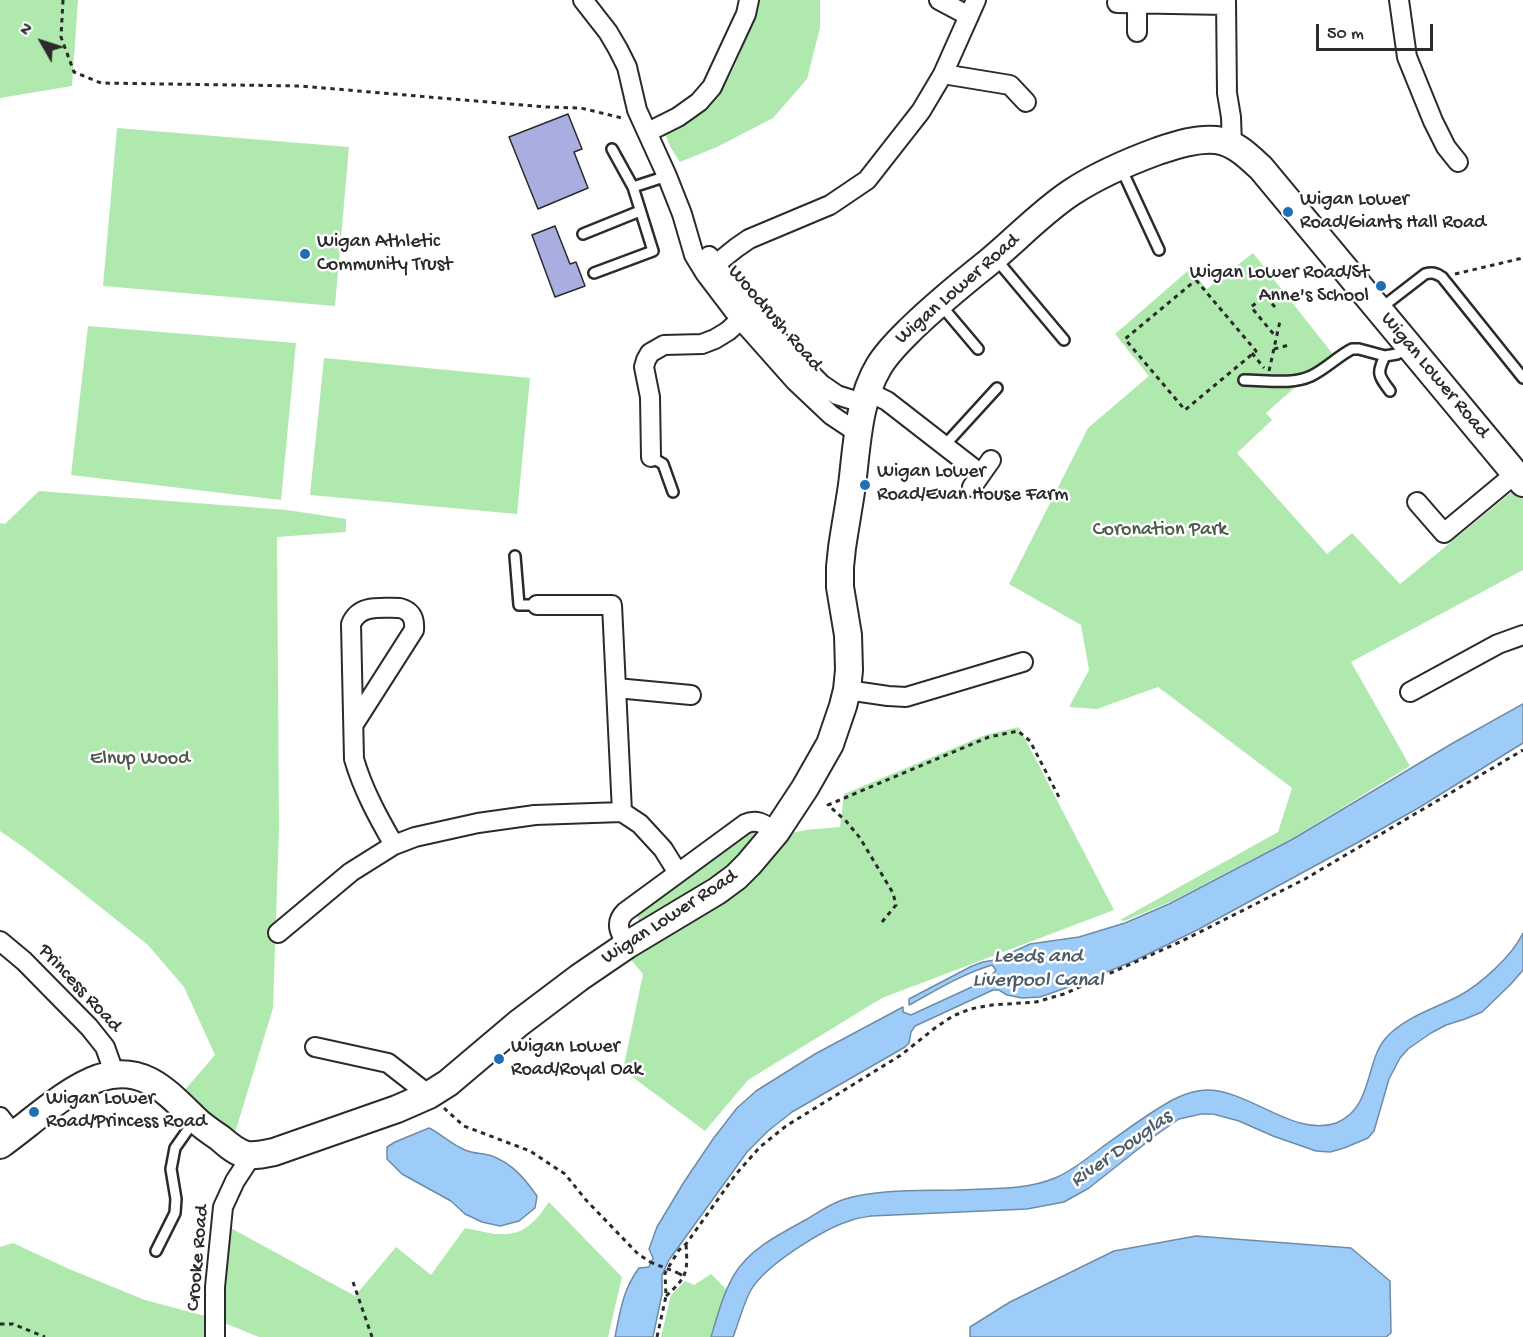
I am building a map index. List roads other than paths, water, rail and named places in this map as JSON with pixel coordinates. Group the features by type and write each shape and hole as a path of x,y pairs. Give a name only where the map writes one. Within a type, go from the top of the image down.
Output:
{"main road":[{"name":"Wigan Lower Road","path":"252,1155 263,1155 292,1146 397,1109 429,1095 448,1083 519,1023 580,977 627,945 717,891 736,877 760,852 799,799 830,744 847,690 849,652 840,587 840,567 859,431 866,398 878,368 887,354 939,303 1071,193 1119,166 1164,149 1197,141 1218,140 1243,152 1261,168 1519,478"},
{"path":"5,1132 76,1089 102,1077 115,1075 141,1077 163,1088 195,1119 237,1151 252,1155"}],"street":[{"name":"Woodrush Road","path":"583,0 608,32 627,66 637,110 682,214 694,255 710,269 795,381 831,415 859,431"},
{"path":"648,132 678,117 699,102 712,87 746,14 749,0"},
{"path":"710,269 749,239 830,205 867,180 921,111 943,74 973,8 939,0"},
{"path":"1399,0 1407,57 1433,121 1446,147 1458,162"},
{"path":"1117,3 1226,2 1227,93 1232,145"},
{"path":"1137,3 1137,32"},
{"path":"943,74 1010,85 1026,102"},
{"name":"Woodrush Road","path":"745,315 830,391 847,399 879,397 887,401 981,474"},
{"path":"651,457 644,438 650,397 644,367 650,353 664,345 688,346 709,342 728,331 745,315"},
{"path":"1417,502 1444,533 1519,478"},
{"path":"537,606 612,605 622,812"},
{"path":"354,724 414,630 414,618 405,609 366,609 357,615 351,624 354,759 359,777 373,808 394,844"},
{"path":"1410,692 1498,644 1523,635"},
{"path":"847,690 906,697 1014,660"},
{"path":"616,688 691,695"},
{"path":"278,933 351,872 394,844 478,823 535,814 622,812 640,824 663,849 678,873"},
{"path":"627,945 618,930 620,917 625,912 745,824 756,821 776,832"},
{"name":"Princess Road","path":"0,941 24,961 89,1027 105,1047 115,1075"},
{"path":"315,1047 388,1063 429,1095"},
{"name":"Crooke Road","path":"216,1337 215,1287 223,1207 235,1181 252,1155"}],"lane":[{"path":"594,273 653,251 633,188 612,149"},
{"path":"1119,166 1159,250"},
{"path":"633,188 667,176"},
{"path":"583,234 640,211"},
{"path":"994,258 1064,340"},
{"path":"1379,309 1425,274 1436,273 1442,277 1523,378"},
{"path":"939,303 978,349"},
{"path":"1244,380 1301,379 1312,375 1352,349 1385,356 1397,354 1410,347"},
{"path":"1385,356 1379,368 1379,376 1390,392"},
{"path":"944,446 997,388"},
{"path":"651,457 663,464 674,492"},
{"path":"515,556 519,605 537,606"},
{"path":"156,1251 175,1213 176,1199 171,1169 175,1148 195,1119"}],"water":[{"name":"Leeds and Liverpool Canal","path":"1523,704 1523,743 1420,807 1199,929 1136,960 1040,997 1022,998 993,990 915,1026 909,1043 905,1047 792,1112 747,1152 669,1260 662,1275 662,1294 653,1337 615,1337 629,1284 639,1268 649,1267 653,1258 649,1249 657,1227 713,1139 737,1108 756,1091 815,1054 903,1007 903,1012 911,1015 989,979 996,970 992,965 970,973 909,1005 909,999 972,966 995,960 1030,944 1079,937 1125,923 1169,904 1293,839"},
{"name":"River Douglas","path":"1523,933 1523,970 1511,984 1482,1012 1431,1033 1408,1049 1400,1058 1389,1079 1374,1131 1368,1138 1330,1152 1316,1151 1239,1121 1213,1114 1179,1119 1089,1188 1064,1202 1027,1209 871,1216 840,1224 782,1259 758,1280 748,1295 733,1337 711,1337 730,1282 741,1265 758,1249 778,1236 826,1207 845,1199 886,1192 1006,1188 1043,1182 1073,1168 1164,1105 1198,1091 1222,1092 1304,1124 1320,1126 1336,1123 1348,1116 1356,1107 1367,1084 1374,1060 1385,1039 1410,1019 1459,996 1477,984 1504,960"},
{"path":"429,1128 465,1150 492,1156 512,1168 537,1196 535,1208 519,1221 500,1226 482,1222 465,1214 451,1201 402,1174 387,1159 387,1147"},
{"path":"1196,1236 1351,1248 1390,1281 1391,1333 1386,1337 970,1337 970,1327 1010,1302 1114,1251"}],"place":[{"name":"Wigan Lower Road/Giants Hall Road","path":"1288,212"},
{"name":"Wigan Athletic Community Trust","path":"305,254"},
{"name":"Wigan Lower Road/St Anne's School","path":"1381,286"},
{"name":"Wigan Lower Road/Evan House Farm","path":"865,485"},
{"name":"Wigan Lower Road/Royal Oak","path":"499,1059"},
{"name":"Wigan Lower Road/Princess Road","path":"34,1112"}],"park label":[{"name":"Coronation Park","path":"1160,531"},
{"name":"Elnup Wood","path":"140,760"}]}
